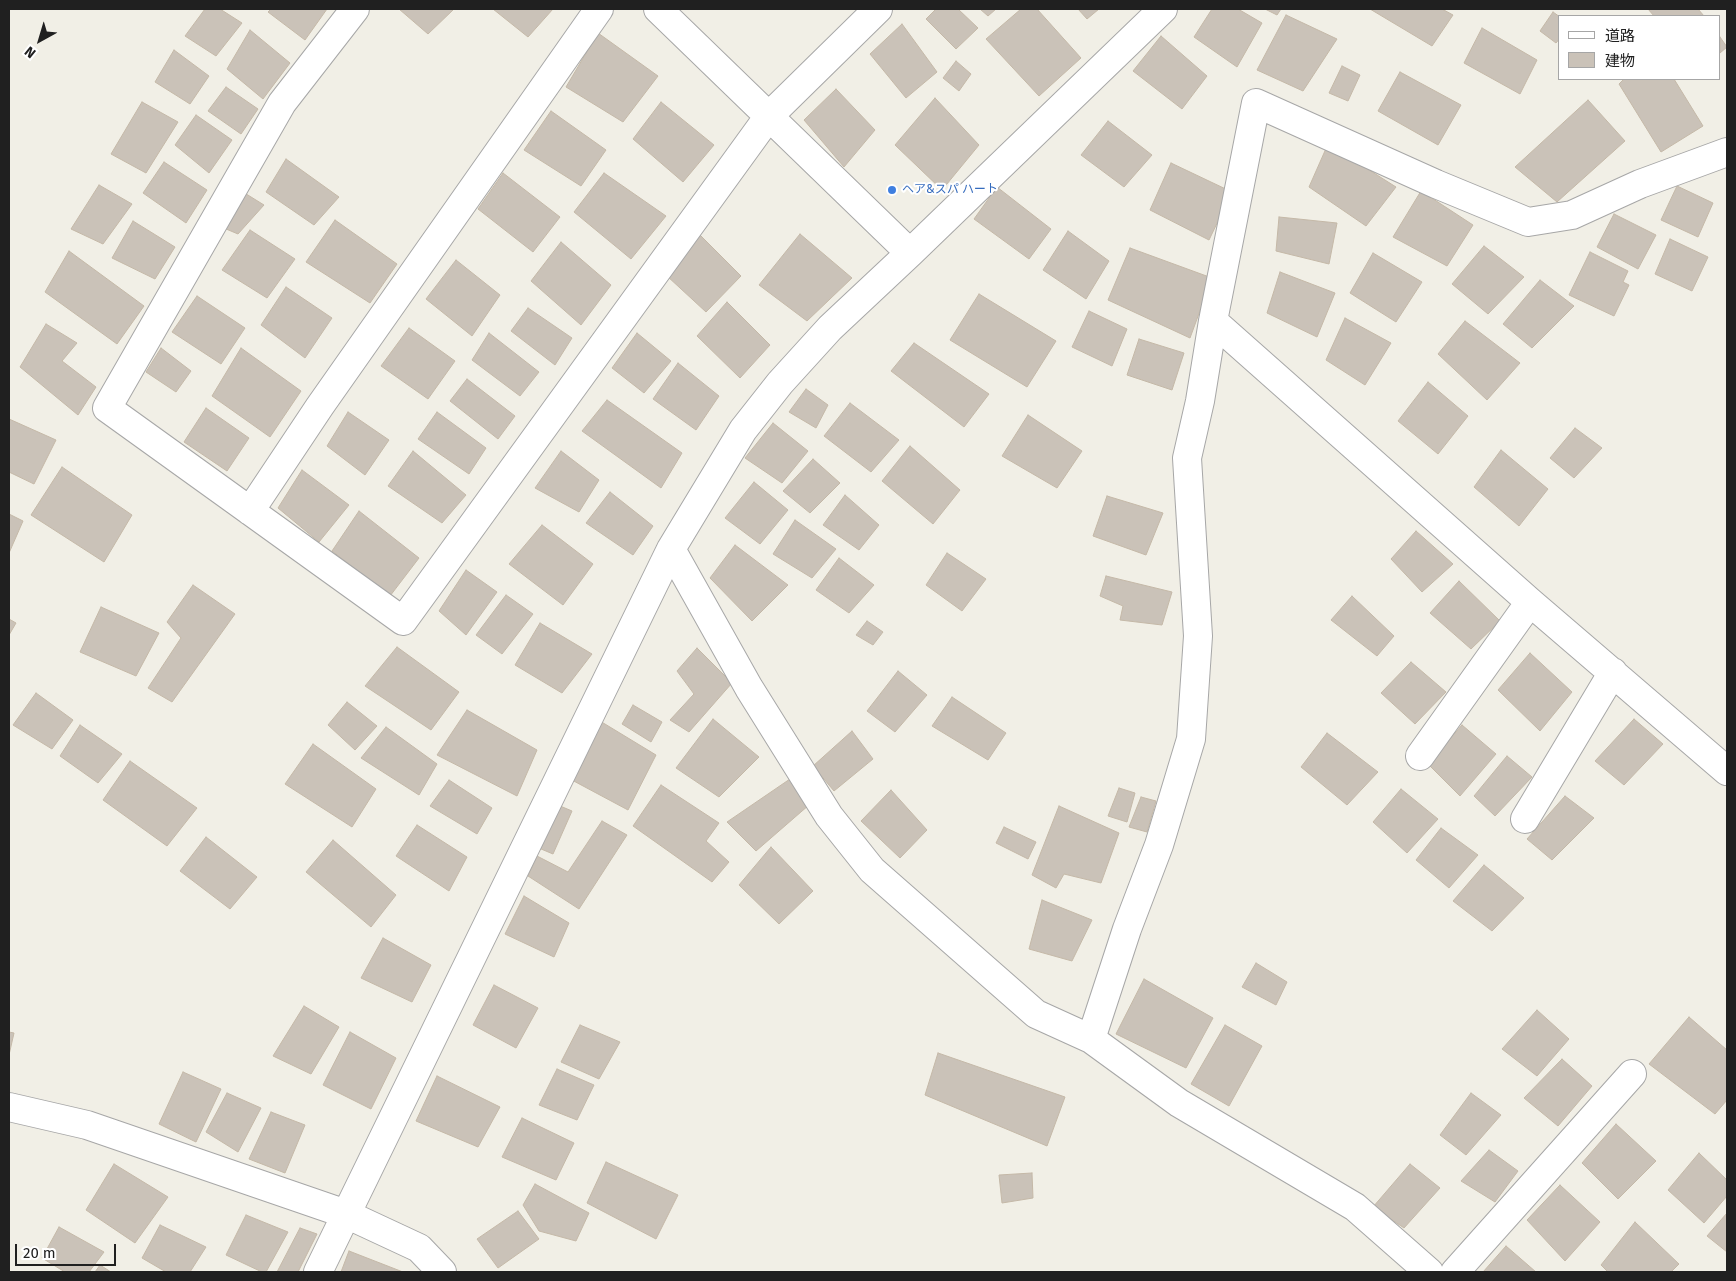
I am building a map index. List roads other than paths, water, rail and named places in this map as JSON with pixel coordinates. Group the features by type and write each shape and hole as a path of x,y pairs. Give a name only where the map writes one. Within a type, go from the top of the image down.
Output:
{"street":[{"path":"355,9 282,103 107,408 403,621 769,116 878,9"},
{"path":"250,511 320,406 599,9"},
{"path":"658,9 910,253"},
{"path":"318,1272 671,549 743,430 780,383 830,328 1163,9"},
{"path":"1091,1039 1159,845 1191,740 1198,636 1187,458 1200,401 1213,321 1256,103 1436,184 1528,222 1572,215 1640,184 1727,152"},
{"path":"1213,321 1530,602 1727,771"},
{"path":"671,549 748,688 829,816 872,870 1036,1014 1091,1039 1179,1103 1355,1207 1429,1272"},
{"path":"1420,756 1530,602"},
{"path":"1526,819 1613,672"},
{"path":"1454,1272 1632,1074"},
{"path":"9,1107 87,1125 346,1214 419,1248 442,1272"}],"place":[{"name":"ヘア&スパ ハート","path":"892,190"}]}
